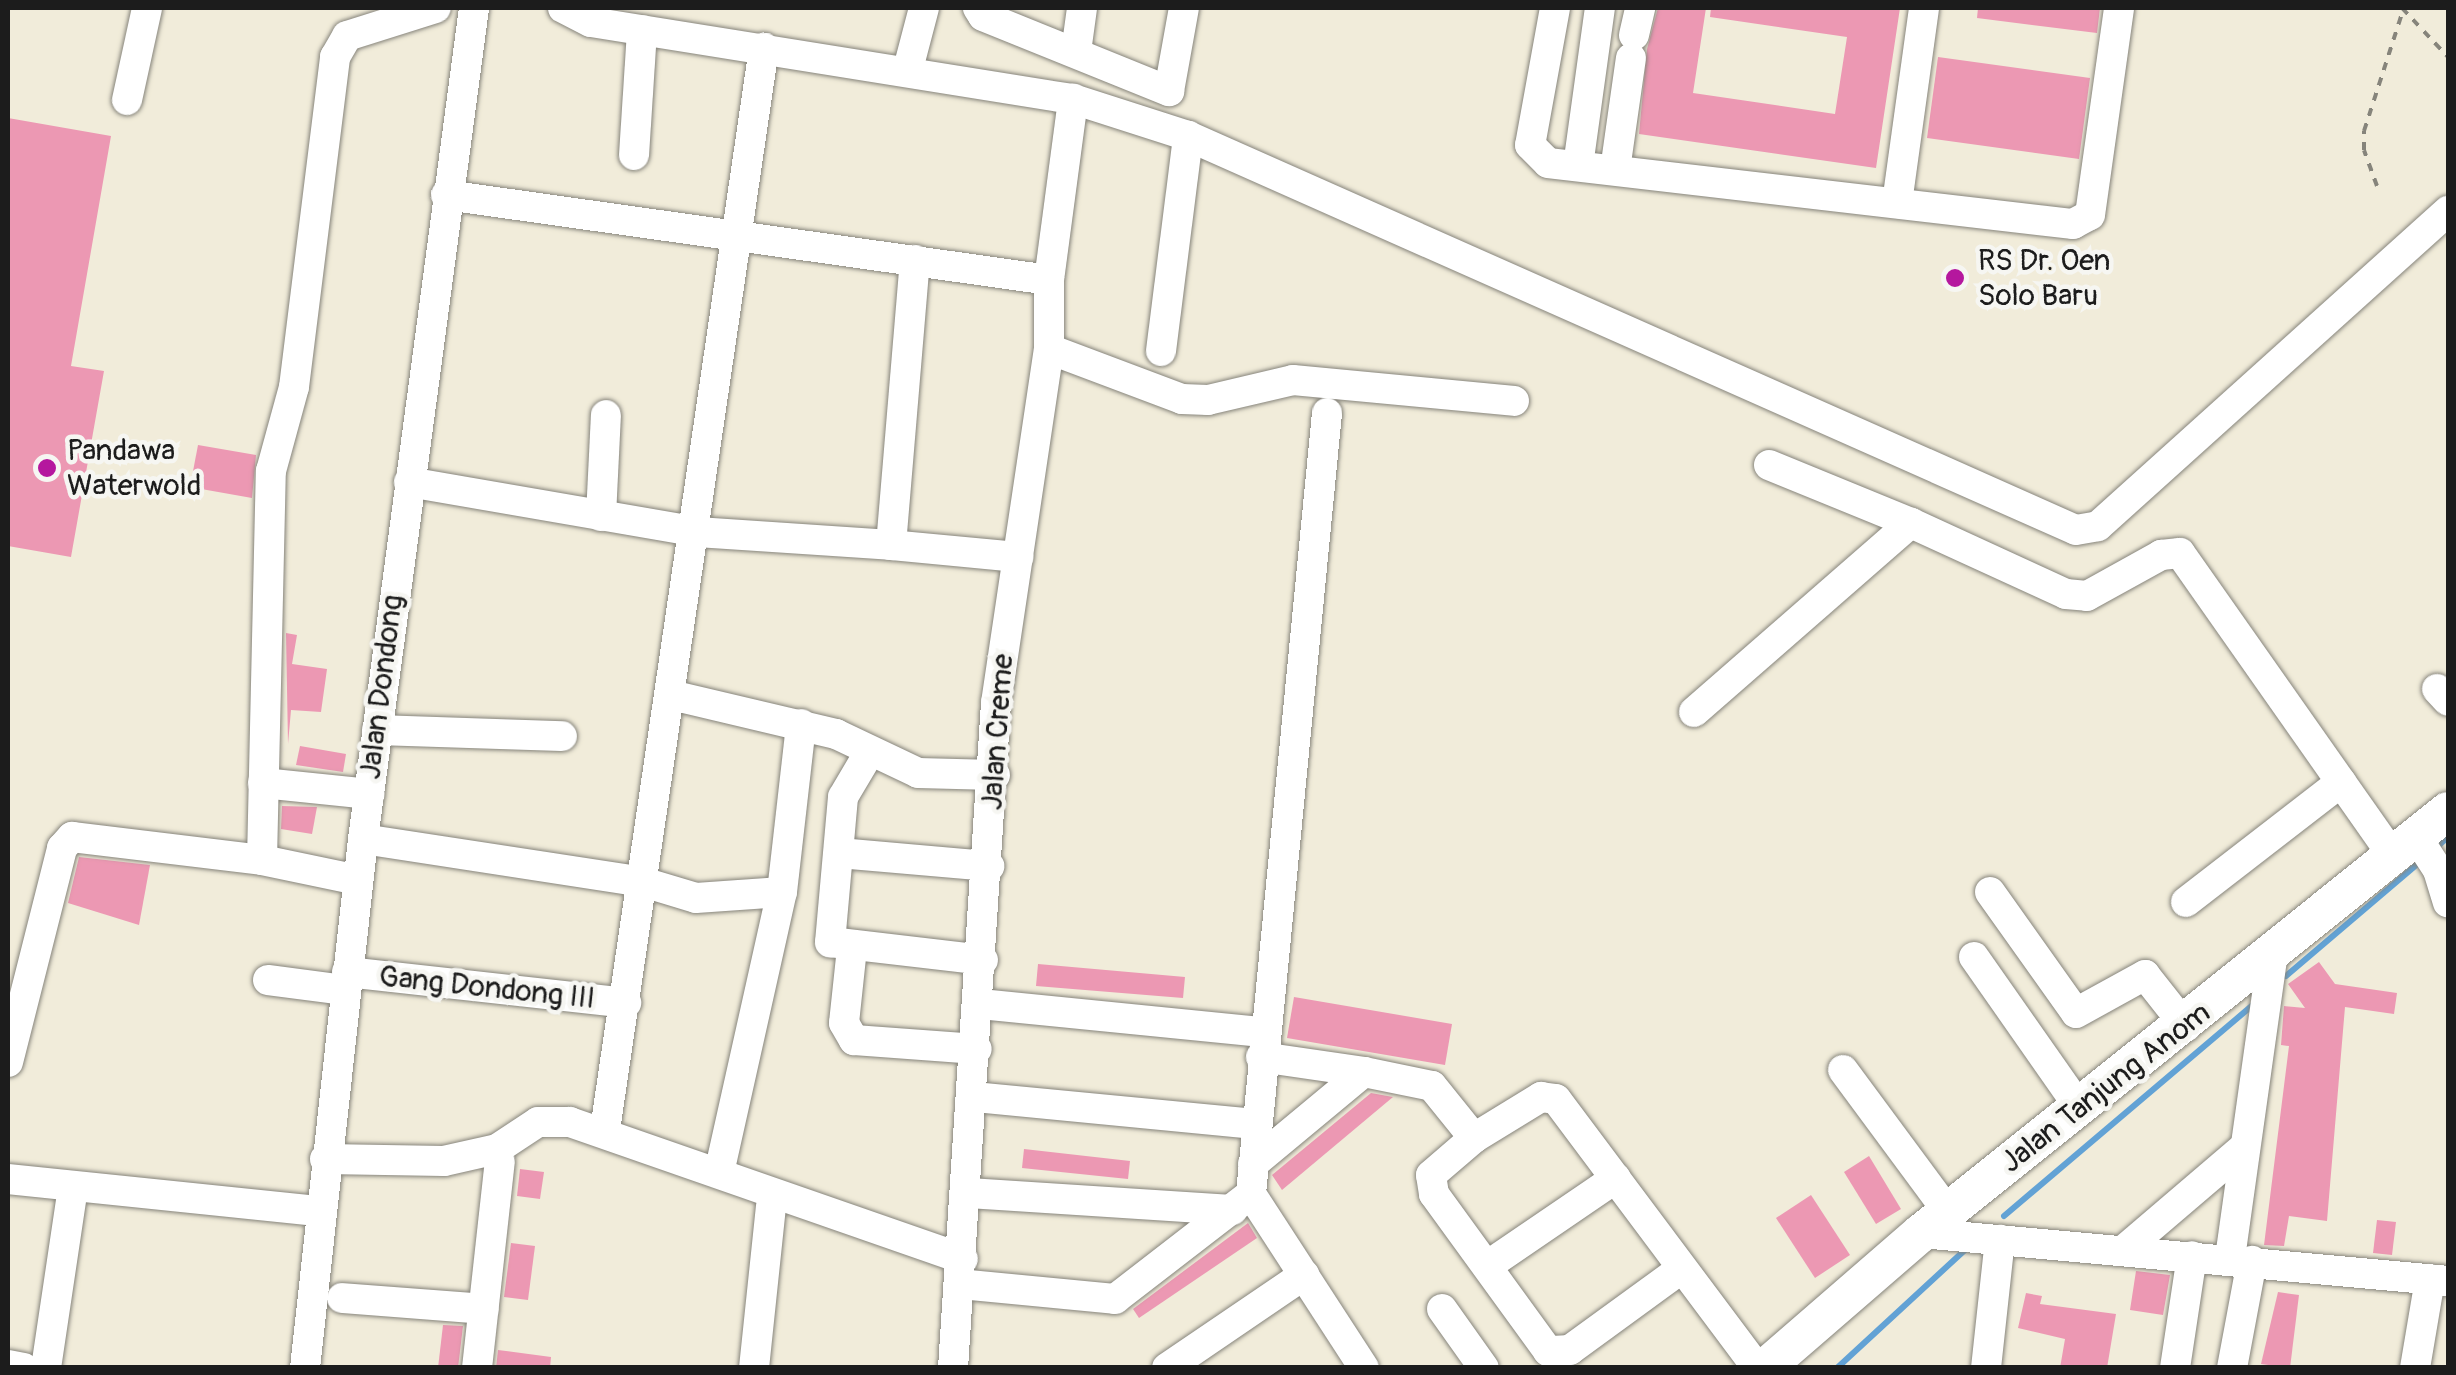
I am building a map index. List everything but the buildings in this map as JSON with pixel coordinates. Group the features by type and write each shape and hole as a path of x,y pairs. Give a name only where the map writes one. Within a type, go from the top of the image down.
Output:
{"main road":[{"name":"Jalan Tanjung Anom","path":"1765,1368 1934,1222 2186,1027 2448,811"}],"street":[{"path":"126,100 147,8"},
{"path":"262,860 270,470 294,387 335,57 347,36 436,8"},
{"name":"Jalan Dondong","path":"305,1368 319,1211 368,794 474,8"},
{"path":"563,8 642,30 908,69 1073,100 1188,136 2076,530 2098,526 2448,211"},
{"path":"908,69 924,8"},
{"path":"978,8 984,16 1170,91 1184,8"},
{"path":"1076,52 1082,8"},
{"path":"1555,8 1530,145 1548,163 2062,223 2090,214 2118,8"},
{"path":"1578,166 1600,8"},
{"path":"1897,203 1924,8"},
{"path":"634,155 642,30"},
{"path":"1615,170 1635,34"},
{"path":"605,1130 697,532 764,48"},
{"name":"Jalan Creme","path":"953,1368 968,1193 995,775 996,704 1049,349 1049,280 1073,100"},
{"path":"1162,351 1188,136"},
{"path":"446,196 1049,280"},
{"path":"892,545 915,260"},
{"path":"1049,349 1182,400 1208,400 1294,380 1514,400"},
{"path":"1327,413 1256,1124 1245,1189 1304,1275 1348,1362"},
{"path":"601,516 606,415"},
{"path":"1769,465 1911,523 2066,594 2087,596 2160,554 2180,553 2340,782 2404,846 2438,870 2448,903"},
{"path":"409,482 697,532 1018,557"},
{"path":"1694,712 1911,523"},
{"path":"670,695 800,724 918,773 995,775"},
{"path":"719,1173 782,892 800,724"},
{"path":"376,730 562,736"},
{"path":"869,754 843,797 828,938 852,948 983,960"},
{"path":"2186,902 2340,782"},
{"path":"264,783 368,794"},
{"path":"363,839 643,882 696,898 782,892"},
{"path":"8,1062 67,841 262,860 358,880"},
{"path":"839,853 989,866"},
{"path":"1990,892 2076,1014 2146,975 2186,1027"},
{"path":"852,948 844,1023 854,1040 977,1049"},
{"path":"1974,957 2079,1107"},
{"path":"2232,1368 2241,1260 2241,1150 2272,958"},
{"name":"Gang Dondong III","path":"268,980 346,981 626,1004"},
{"path":"980,1004 1262,1045 1432,1086 1474,1138"},
{"path":"1843,1070 1934,1222 2000,1240 2439,1280 2416,1368"},
{"path":"325,1159 462,1158 496,1149 538,1122 605,1130 961,1272 1115,1298 1245,1189 1364,1072"},
{"path":"974,1097 1256,1124"},
{"path":"1681,1268 1570,1350 1557,1354 1541,1345 1430,1184 1434,1169 1474,1138 1549,1097 1616,1178 1757,1368"},
{"path":"2124,1250 2241,1150"},
{"path":"477,1368 500,1161"},
{"path":"1487,1266 1616,1178"},
{"path":"8,1179 319,1211"},
{"path":"46,1368 73,1187"},
{"path":"968,1193 1245,1189"},
{"path":"754,1368 771,1206"},
{"path":"1986,1368 2000,1240"},
{"path":"2176,1368 2192,1256"},
{"path":"1167,1368 1304,1275"},
{"path":"342,1298 484,1310"},
{"path":"1442,1309 1484,1368"},
{"path":"8,1366 24,1368"}],"path":[{"path":"2377,186 2364,150 2364,131 2402,9 2448,58"}],"waterway":[{"path":"2438,846 2448,837"},
{"path":"2286,976 2419,863"},
{"path":"2004,1216 2253,1005"},
{"path":"1837,1368 1967,1248"}],"place":[{"name":"RS Dr. Oen Solo Baru","path":"1955,278"},
{"name":"Pandawa Waterwold","path":"47,468"}]}
